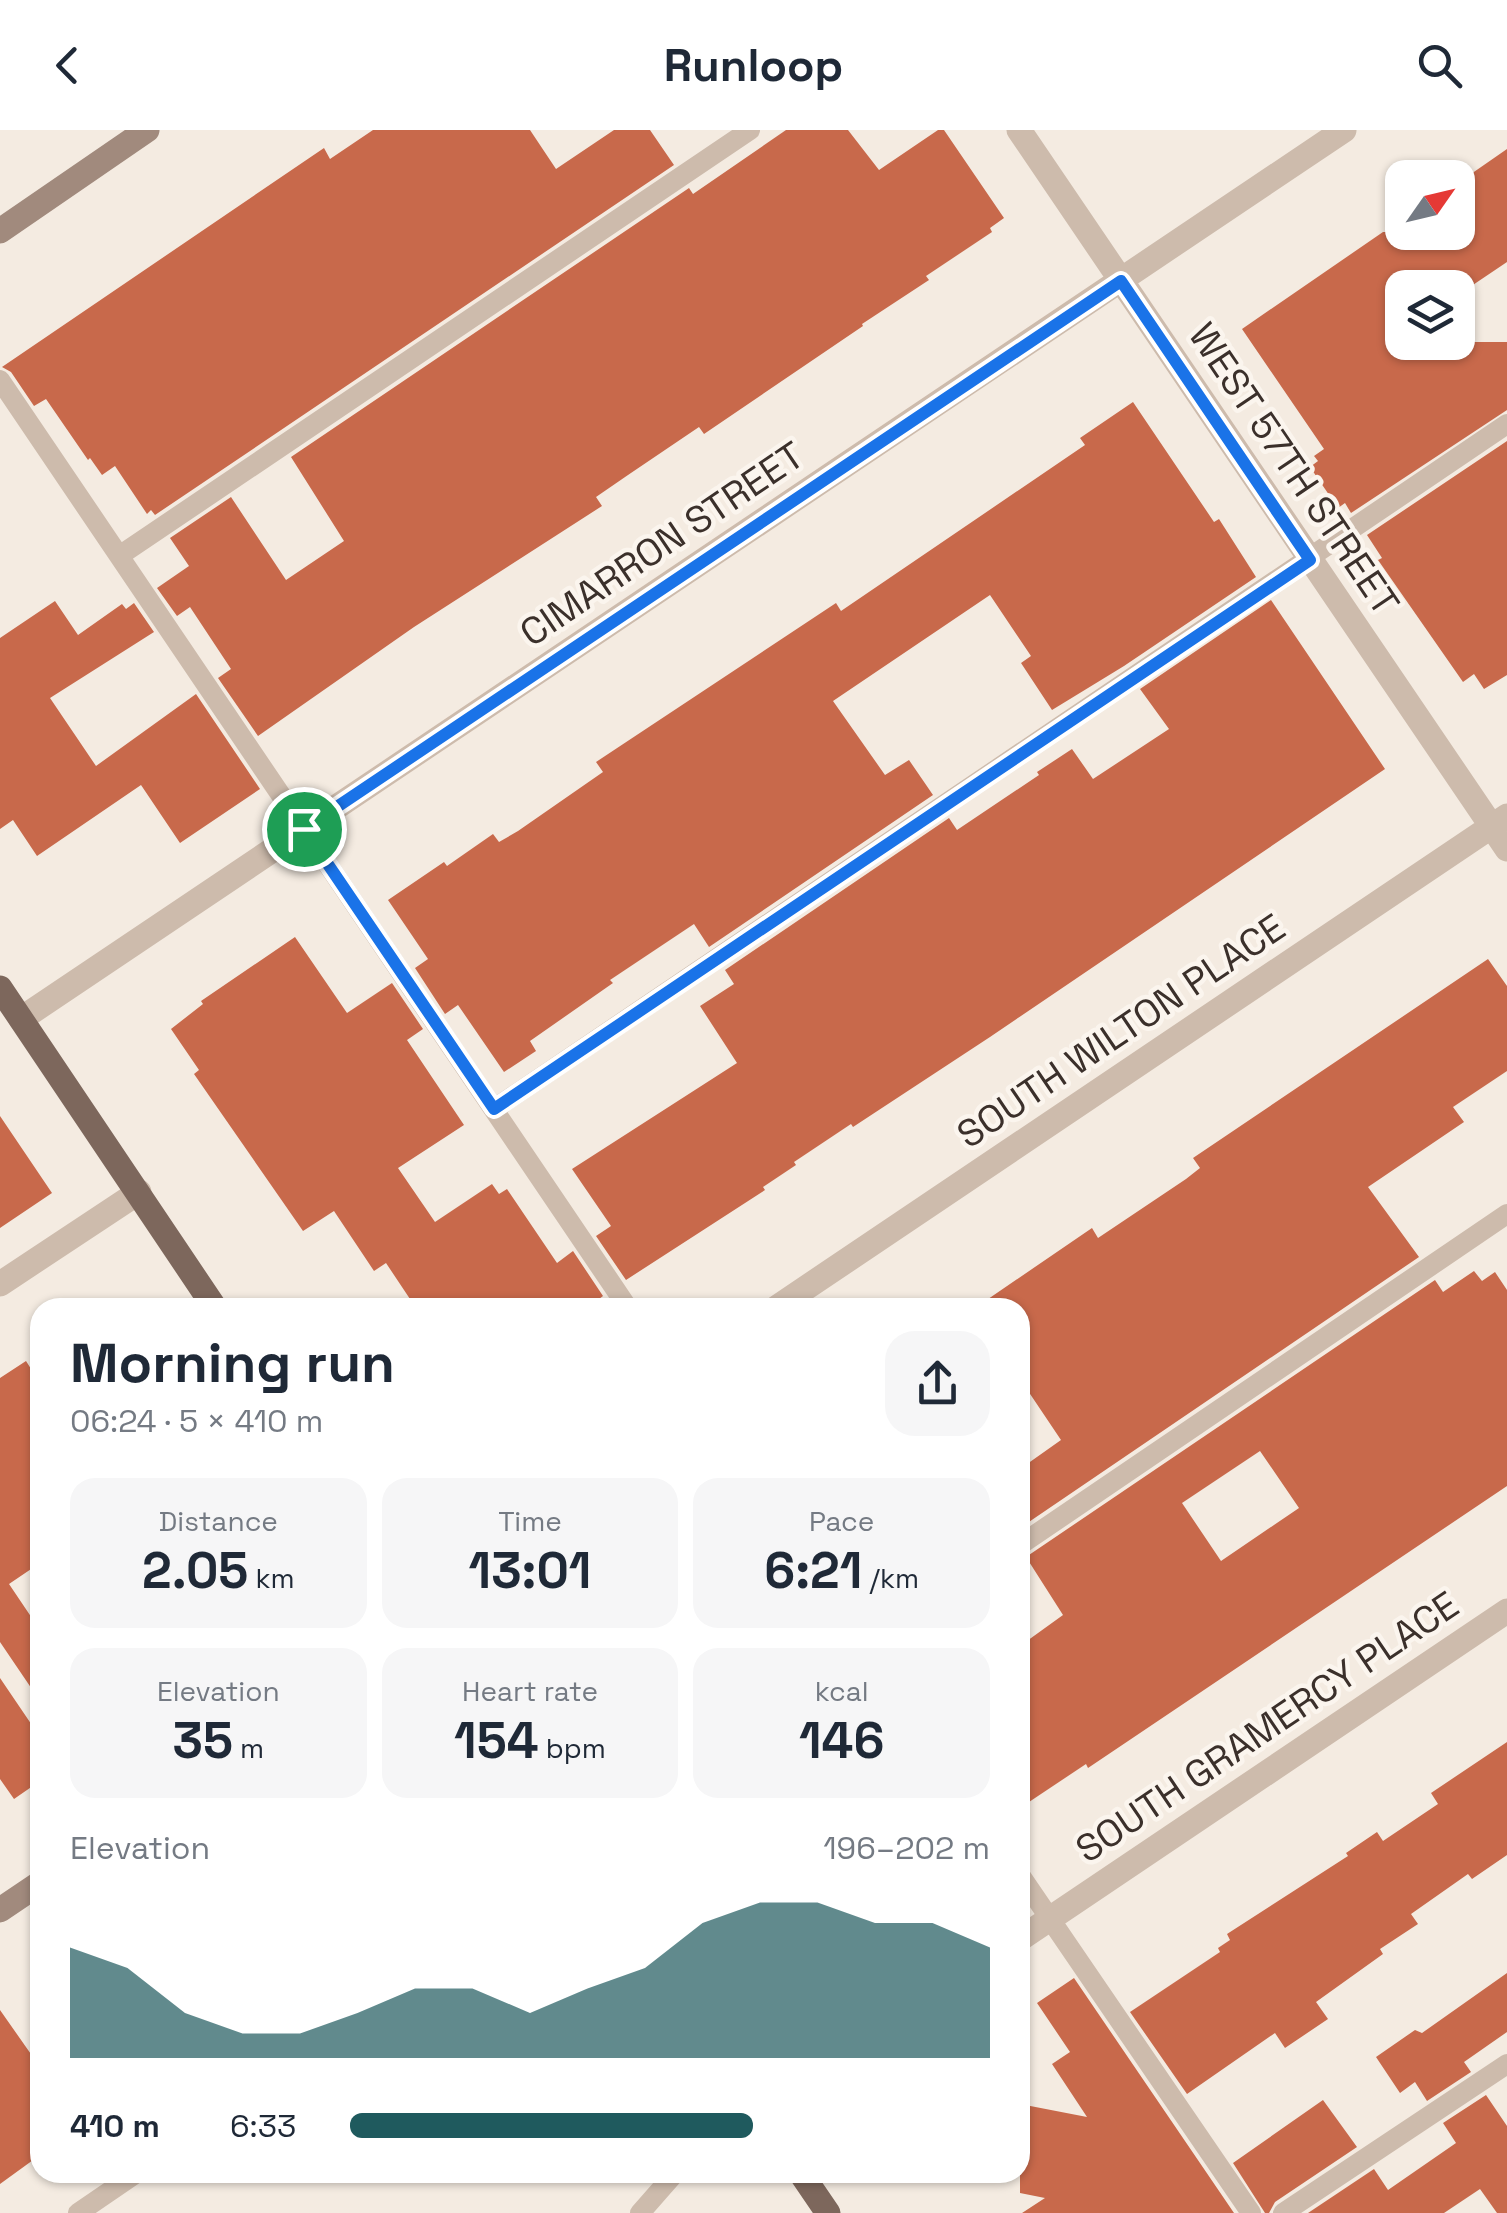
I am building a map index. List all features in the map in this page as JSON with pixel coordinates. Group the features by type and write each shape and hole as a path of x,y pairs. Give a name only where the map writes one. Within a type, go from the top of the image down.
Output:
{"main road":[{"path":"0,232 147,130"},
{"path":"0,988 209,1298"},
{"path":"0,1910 30,1890"},
{"path":"808,2183 828,2213"}],"street":[{"name":"WEST 57TH STREET","path":"1019,130 1310,560 1499,821 1507,849"},
{"name":"CIMARRON STREET","path":"22,1019 1344,130"},
{"name":"SOUTH WILTON PLACE","path":"791,1298 1499,821"},
{"path":"0,1284 139,1192"},
{"name":"SOUTH GRAMERCY PLACE","path":"1030,1932 1507,1610"}],"lane":[{"path":"119,556 750,130"},
{"path":"0,380 621,1298"},
{"path":"494,1109 1507,424"},
{"path":"1030,1538 1507,1214"},
{"path":"1030,1890 1251,2213"},
{"path":"1284,2213 1507,2064"},
{"path":"78,2213 122,2183"},
{"path":"640,2213 666,2183"}],"building":[{"path":"373,130 530,130 556,169 614,130 650,130 674,165 155,515 151,510 147,514 115,466 102,475 46,399 34,406 11,372 2,367 324,148 330,159"},
{"path":"786,130 848,130 879,170 938,130 944,130 1004,218 990,228 992,232 926,276 929,280 863,326 704,434 699,427 628,475 596,497 602,506 414,627 258,736 218,678 231,669 190,607 177,616 157,588 189,566 170,538 231,497 286,580 344,541 291,457 689,188 693,194"},
{"path":"1507,149 1507,262 1475,284 1475,270 1385,270 1385,360 1475,360 1475,342 1507,342 1507,410 1351,513 1345,503 1338,508 1310,467 1318,461 1314,456 1324,449 1242,329 1383,232 1385,250 1475,250 1475,171"},
{"path":"1133,402 1214,522 1219,519 1256,577 1052,710 1021,663 1031,656 990,595 833,701 885,775 909,760 933,795 709,947 694,924 610,980 613,983 530,1041 536,1051 504,1072 458,1005 445,1014 415,968 428,959 388,900 493,834 499,842 518,831 603,772 596,762 836,603 841,611 1085,445 1080,438"},
{"path":"1507,441 1507,675 1484,689 1474,674 1463,682 1378,560 1382,558 1367,535"},
{"path":"1271,600 1385,769 990,1037 794,1162 796,1165 763,1187 765,1190 626,1280 596,1236 611,1226 572,1169 737,1063 700,1006 734,984 725,970 949,818 957,830 1072,749 1093,779 1169,729 1140,689"},
{"path":"55,601 78,635 122,604 126,609 134,603 154,632 50,698 96,766 196,694 260,789 180,843 141,785 37,856 13,820 0,829 0,638"},
{"path":"295,937 347,1013 392,983 423,1029 407,1040 464,1125 398,1168 435,1222 492,1184 499,1194 507,1189 557,1263 573,1251 603,1296 409,1298 386,1263 374,1271 334,1211 303,1231 194,1074 199,1070 171,1029 203,1004 201,1001"},
{"path":"1488,959 1507,986 1507,1071 1453,1107 1464,1122 1368,1187 1419,1257 1030,1521 1030,1462 1061,1440 1030,1394 1030,1298 990,1298 1092,1228 1098,1238 1186,1179 1200,1168 1193,1158"},
{"path":"0,1116 52,1193 0,1228"},
{"path":"1474,1271 1482,1281 1495,1272 1507,1290 1507,1486 1088,1768 1086,1764 1030,1801 1030,1639 1063,1615 1030,1563 1030,1554 1435,1280 1443,1292","holes":["1260,1451 1299,1508 1221,1561 1182,1503"]},
{"path":"26,1361 30,1367 30,1570 9,1584 30,1615 30,1686 0,1642 0,1378"},
{"path":"0,1678 30,1722 30,1788 14,1799 0,1779"},
{"path":"1507,1742 1507,1855 1472,1879 1468,1874 1411,1914 1418,1924 1380,1949 1383,1954 1316,2002 1328,2019 1285,2048 1275,2033 1187,2094 1130,2012 1220,1952 1218,1948 1230,1940 1227,1934 1348,1856 1346,1853 1377,1832 1383,1841 1438,1804 1431,1793"},
{"path":"1507,1973 1507,2032 1464,2062 1471,2072 1427,2101 1415,2082 1400,2093 1376,2057 1415,2030 1422,2033"},
{"path":"1074,1978 1234,2213 1022,2213 1045,2198 1020,2193 1020,2183 1030,2183 1030,2106 1087,2117 1052,2064 1070,2052 1037,2003"},
{"path":"0,2010 30,2053 30,2162 0,2184"},
{"path":"1486,2095 1507,2126 1507,2213 1497,2213 1480,2189 1444,2213 1308,2213 1374,2169 1388,2190 1456,2143 1443,2123"},
{"path":"1323,2100 1357,2147 1275,2202 1265,2213 1233,2163"}],"route":[{"path":"1121,281 1310,560 494,1109 304,829 1121,281"}]}
